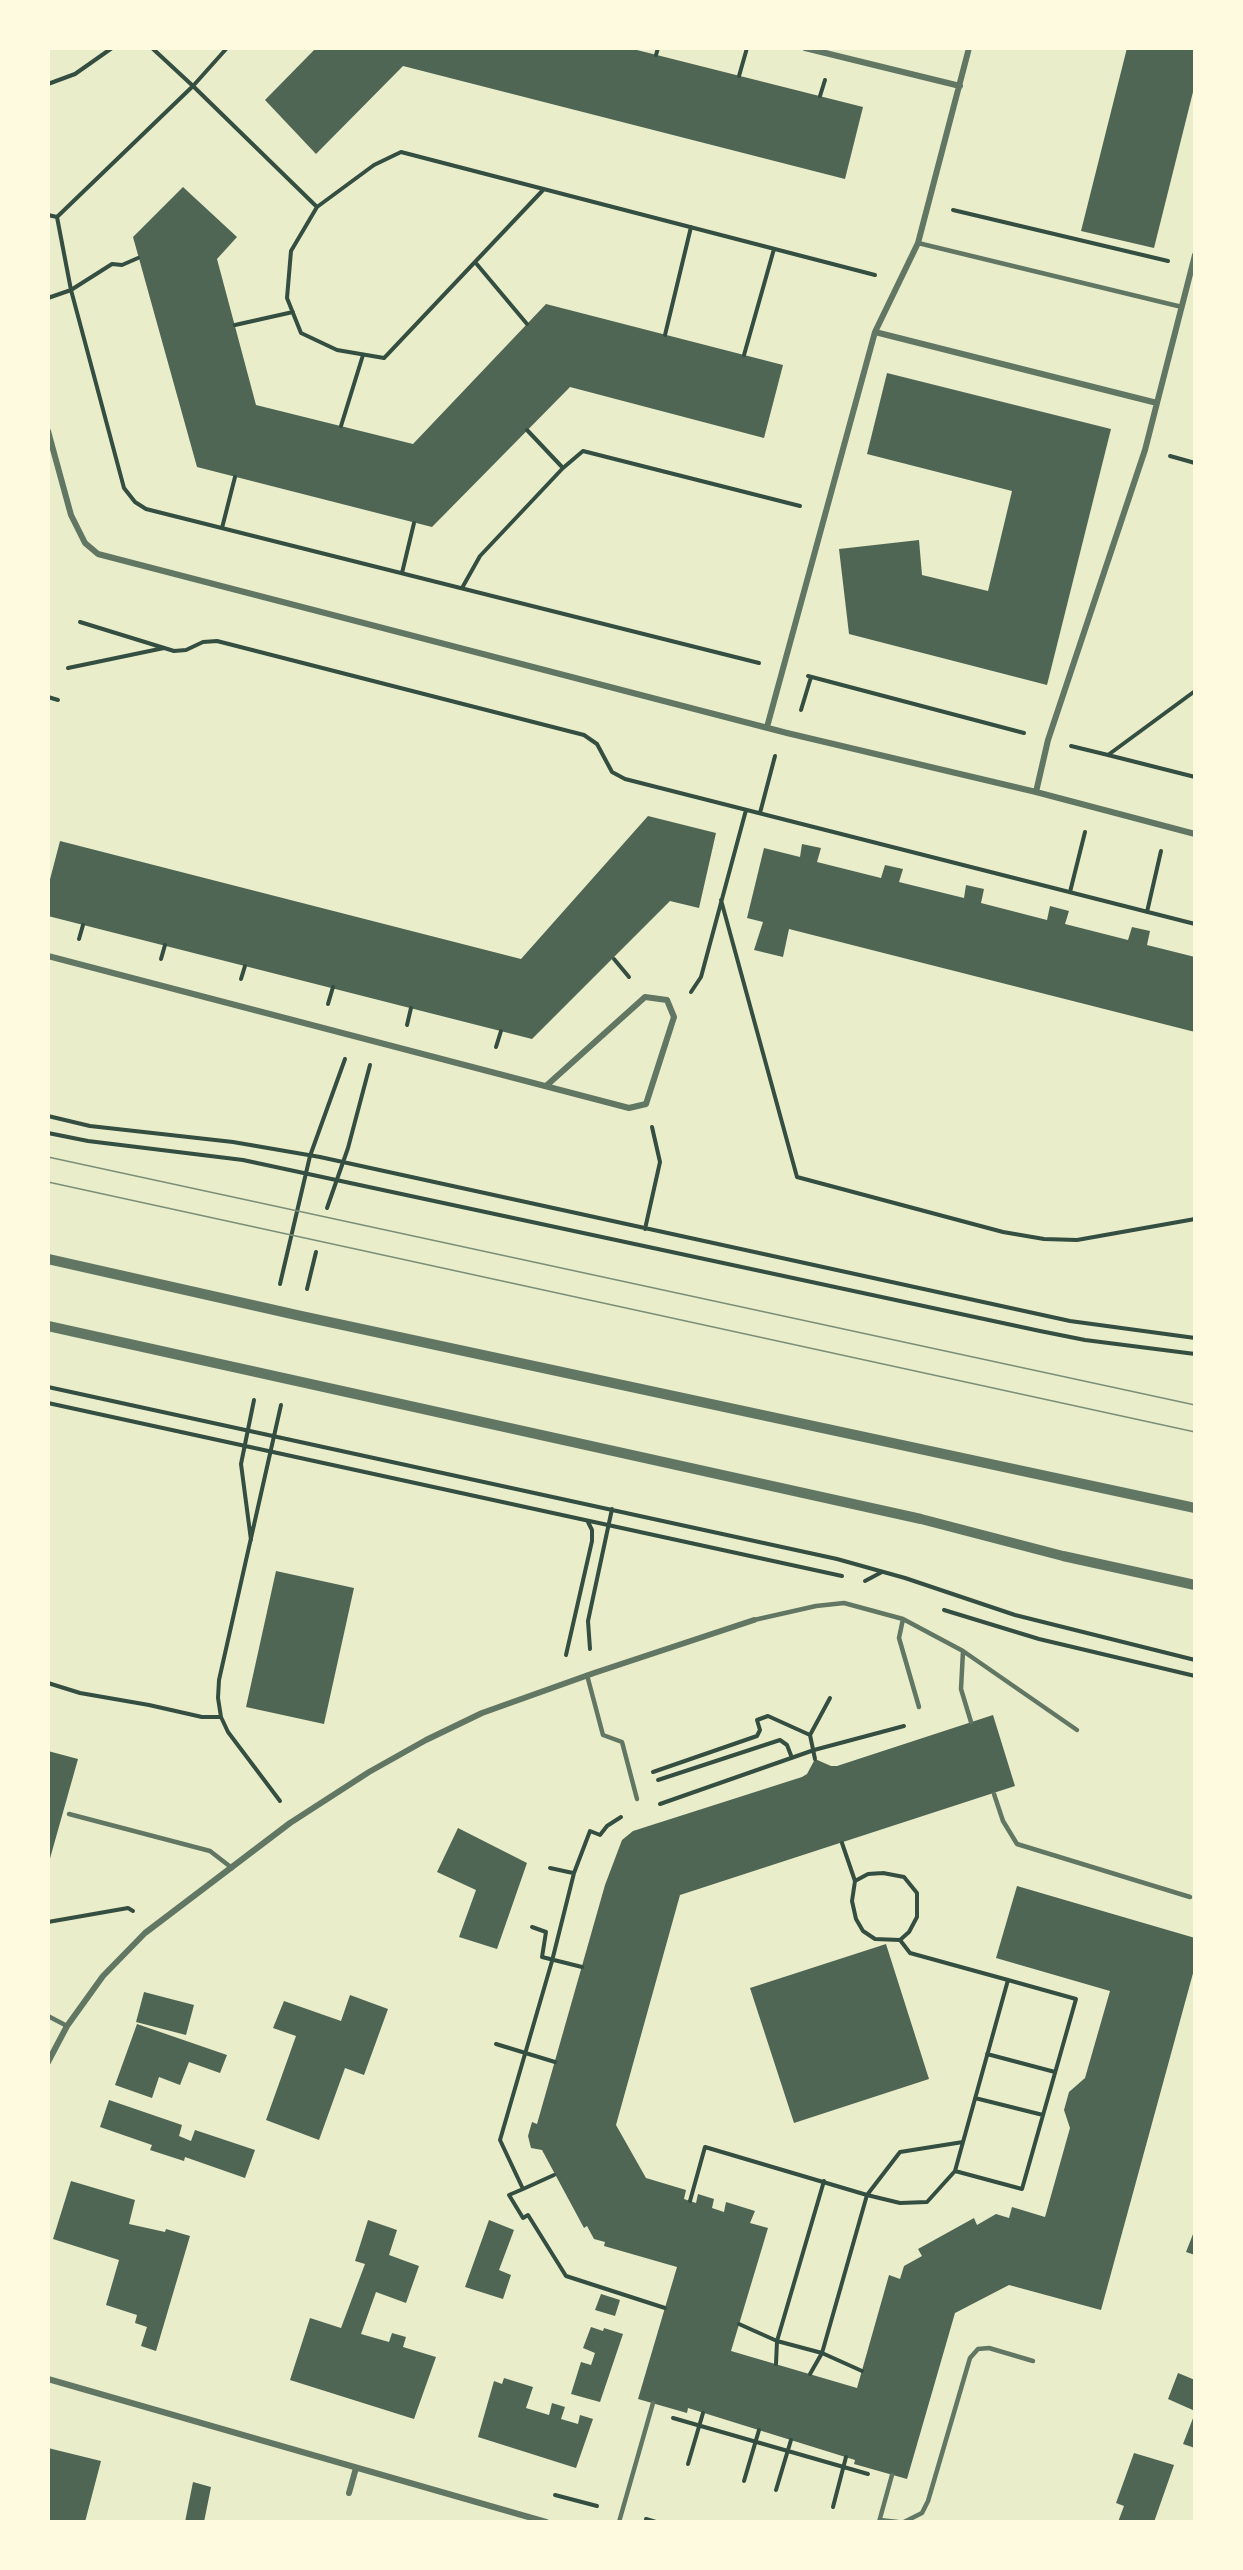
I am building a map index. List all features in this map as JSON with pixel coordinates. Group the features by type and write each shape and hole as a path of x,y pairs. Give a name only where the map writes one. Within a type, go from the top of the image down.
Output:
{"street":[{"path":"805,48 960,86"},
{"path":"766,727 875,332 918,243 969,48"},
{"path":"1036,792 1048,740 1145,450 1195,255"},
{"path":"875,332 1157,403"},
{"path":"48,431 71,515 85,543 98,554 766,727 1036,792 1195,834"},
{"path":"48,956 629,1108 646,1104 674,1017 667,1000 645,997 546,1086"},
{"path":"48,1258 301,1316 1195,1508"},
{"path":"48,1326 921,1520 1063,1556 1195,1585"},
{"path":"48,2062 67,2026 103,1976 145,1933 295,1820 369,1772 426,1740 482,1713 587,1675 754,1620"},
{"path":"48,2379 546,2522"},
{"path":"350,2493 356,2468"}],"lane":[{"path":"918,243 1182,308"},
{"path":"754,1620 816,1606 844,1603 903,1619 963,1651 1077,1730"},
{"path":"903,1619 899,1638 919,1707"},
{"path":"963,1651 961,1689 971,1722"},
{"path":"587,1675 603,1735 622,1742 637,1799"},
{"path":"994,1794 1003,1821 1017,1844 1190,1897"},
{"path":"69,1815 210,1851 232,1869"},
{"path":"48,2016 67,2026"},
{"path":"904,2522 922,2513 928,2501 970,2358 978,2349 989,2348 1033,2361"},
{"path":"619,2522 653,2403"},
{"path":"892,2475 880,2521 898,2522"}],"path":[{"path":"48,84 75,74 112,48"},
{"path":"152,48 317,207"},
{"path":"57,217 193,86 227,48"},
{"path":"656,55 658,48"},
{"path":"739,75 747,48"},
{"path":"544,189 384,358 337,350 301,333 287,298 291,251 317,207 374,165 401,152 691,227 774,249 899,281"},
{"path":"928,204 1192,267"},
{"path":"48,215 57,217"},
{"path":"57,217 71,290 124,488 135,502 146,508 222,528 759,664"},
{"path":"665,334 691,227"},
{"path":"744,355 774,249"},
{"path":"48,298 71,290 112,264 122,265 138,258"},
{"path":"475,262 527,324"},
{"path":"235,325 293,312"},
{"path":"342,426 363,354"},
{"path":"527,430 564,468"},
{"path":"462,588 480,556 564,468 583,452 824,512"},
{"path":"222,528 235,477"},
{"path":"402,573 414,523"},
{"path":"80,622 165,648 186,650 203,642 217,641 584,735 597,744 612,772 625,780 1195,924"},
{"path":"68,668 165,648"},
{"path":"804,675 1033,735"},
{"path":"800,714 811,677"},
{"path":"1108,755 1195,691"},
{"path":"48,697 58,700"},
{"path":"1062,744 1195,777"},
{"path":"760,813 776,749"},
{"path":"674,1017 701,977 746,810"},
{"path":"1070,892 1086,829"},
{"path":"1147,912 1161,849"},
{"path":"721,900 797,1177 1003,1232 1044,1239 1077,1240 1195,1219"},
{"path":"279,1287 310,1156 339,1080 351,1035"},
{"path":"327,1208 348,1148 377,1041"},
{"path":"645,1228 660,1162 646,1104"},
{"path":"48,1116 90,1126 233,1142 342,1162 1070,1321 1195,1338"},
{"path":"48,1133 88,1141 243,1160 306,1172 1040,1331 1085,1340 1195,1354"},
{"path":"306,1293 316,1252"},
{"path":"48,1387 837,1559 905,1578 1015,1615 1195,1660"},
{"path":"250,1540 241,1464 243,1445 255,1396"},
{"path":"282,1401 219,1680 218,1698 221,1717 237,1746 295,1820"},
{"path":"48,1403 583,1518 592,1530 592,1541 564,1666 567,1682"},
{"path":"594,1673 590,1656 588,1621 612,1509"},
{"path":"588,1522 852,1579"},
{"path":"858,1580 872,1585"},
{"path":"936,1607 1039,1639 1195,1676"},
{"path":"48,1683 80,1693 202,1717 221,1717"},
{"path":"815,1759 810,1735 830,1698"},
{"path":"792,1758 787,1745 780,1740 653,1782 651,1773 757,1736 760,1730 757,1719 768,1716 810,1735"},
{"path":"649,1808 814,1750 914,1724"},
{"path":"523,2189 500,2140 552,1961 574,1873 590,1831 600,1835 616,1819 627,1815"},
{"path":"842,1843 855,1881 852,1900 856,1918 864,1931 875,1939 900,1940 909,1932 917,1917 917,1893 904,1878 883,1873 868,1874 855,1881"},
{"path":"550,1868 574,1873"},
{"path":"48,1922 128,1908 136,1912"},
{"path":"532,1927 546,1932 542,1957 582,1967"},
{"path":"900,1940 910,1953 1076,1999 1022,2189 955,2171"},
{"path":"690,2201 705,2147 867,2195 900,2203 927,2202 955,2171 1008,1980"},
{"path":"496,2044 555,2062"},
{"path":"987,2054 1055,2072"},
{"path":"975,2098 1043,2115"},
{"path":"810,2374 822,2353 867,2195 900,2152 963,2142"},
{"path":"554,2175 509,2195 523,2218 528,2215 566,2276 665,2308"},
{"path":"776,2364 777,2341 824,2181"},
{"path":"739,2324 777,2341 822,2353 862,2371"},
{"path":"688,2464 703,2413"},
{"path":"672,2417 871,2475"},
{"path":"744,2481 759,2430"},
{"path":"776,2490 791,2440"},
{"path":"833,2506 846,2457"},
{"path":"645,2519 656,2522"}],"building":[{"path":"316,48 629,48 863,107 845,179 403,66 316,154 265,100"},
{"path":"1127,48 1195,48 1195,84 1154,248 1081,231"},
{"path":"183,187 237,237 217,259 256,405 413,444 546,304 783,365 764,438 570,387 432,527 197,467 133,237"},
{"path":"887,373 1111,429 1047,685 849,634 839,549 919,540 922,575 988,591 1012,491 867,454"},
{"path":"648,816 716,833 699,908 670,901 532,1039 48,916 48,887 60,841 521,959"},
{"path":"802,844 821,848 817,862 881,878 885,865 903,869 899,882 964,898 966,885 984,889 981,903 1047,920 1050,906 1069,911 1065,924 1128,940 1132,927 1150,931 1147,945 1195,957 1195,1032 789,929 783,957 754,950 763,922 747,918 764,848 800,857"},
{"path":"276,1571 354,1588 324,1724 246,1707"},
{"path":"993,1715 1015,1786 680,1895 616,2125 646,2178 686,2190 684,2199 696,2203 698,2194 714,2199 712,2208 724,2212 726,2202 755,2211 750,2223 768,2228 731,2351 857,2388 889,2275 900,2279 904,2266 922,2256 918,2249 974,2218 977,2225 996,2214 1009,2218 1012,2207 1045,2217 1070,2128 1064,2110 1069,2092 1085,2078 1110,1991 996,1958 1017,1886 1195,1938 1195,1966 1101,2310 1009,2285 955,2313 907,2479 854,2464 855,2460 688,2408 687,2413 638,2399 677,2267 604,2246 605,2242 594,2239 587,2226 584,2228 542,2150 531,2148 528,2136 532,2122 537,2124 605,1885 622,1840 633,1831 802,1777 807,1774 815,1759 831,1766 837,1766"},
{"path":"48,1751 78,1759 49,1862 48,1862"},
{"path":"458,1828 527,1863 497,1949 459,1937 476,1890 437,1872"},
{"path":"886,1944 929,2079 794,2123 750,1988"},
{"path":"144,1992 194,2005 186,2035 136,2022"},
{"path":"350,1995 388,2009 364,2075 345,2068 319,2140 266,2120 296,2036 273,2028 284,2001 341,2021"},
{"path":"137,2024 227,2055 220,2073 189,2062 180,2085 159,2077 152,2098 115,2085"},
{"path":"109,2100 182,2125 179,2136 191,2141 195,2130 255,2150 245,2178 185,2157 184,2161 150,2150 152,2145 100,2127"},
{"path":"71,2181 135,2200 129,2224 165,2232 166,2229 190,2236 156,2351 141,2346 147,2327 135,2323 137,2315 106,2305 119,2260 53,2239"},
{"path":"368,2220 397,2230 389,2255 419,2266 406,2303 376,2292 361,2334 389,2342 392,2333 406,2337 403,2347 436,2357 414,2419 290,2380 310,2318 341,2328 365,2264 355,2261"},
{"path":"489,2220 514,2230 499,2270 511,2275 503,2299 465,2287"},
{"path":"1195,2229 1195,2255 1186,2252"},
{"path":"601,2294 620,2300 615,2316 595,2310"},
{"path":"591,2327 603,2331 604,2328 623,2334 600,2402 571,2394 581,2362 591,2365 595,2353 583,2348"},
{"path":"1178,2373 1195,2380 1195,2411 1168,2399"},
{"path":"504,2378 533,2387 526,2408 549,2415 552,2403 565,2407 561,2419 578,2424 580,2415 593,2419 576,2468 478,2437 494,2381 502,2384"},
{"path":"1195,2413 1195,2448 1183,2444"},
{"path":"48,2448 101,2461 85,2522 48,2522"},
{"path":"1134,2453 1174,2465 1154,2522 1118,2522 1124,2506 1116,2503"},
{"path":"193,2482 211,2487 204,2522 185,2522"}],"tram line":[{"path":"48,1157 1195,1405"},
{"path":"48,1182 1195,1432"}]}
